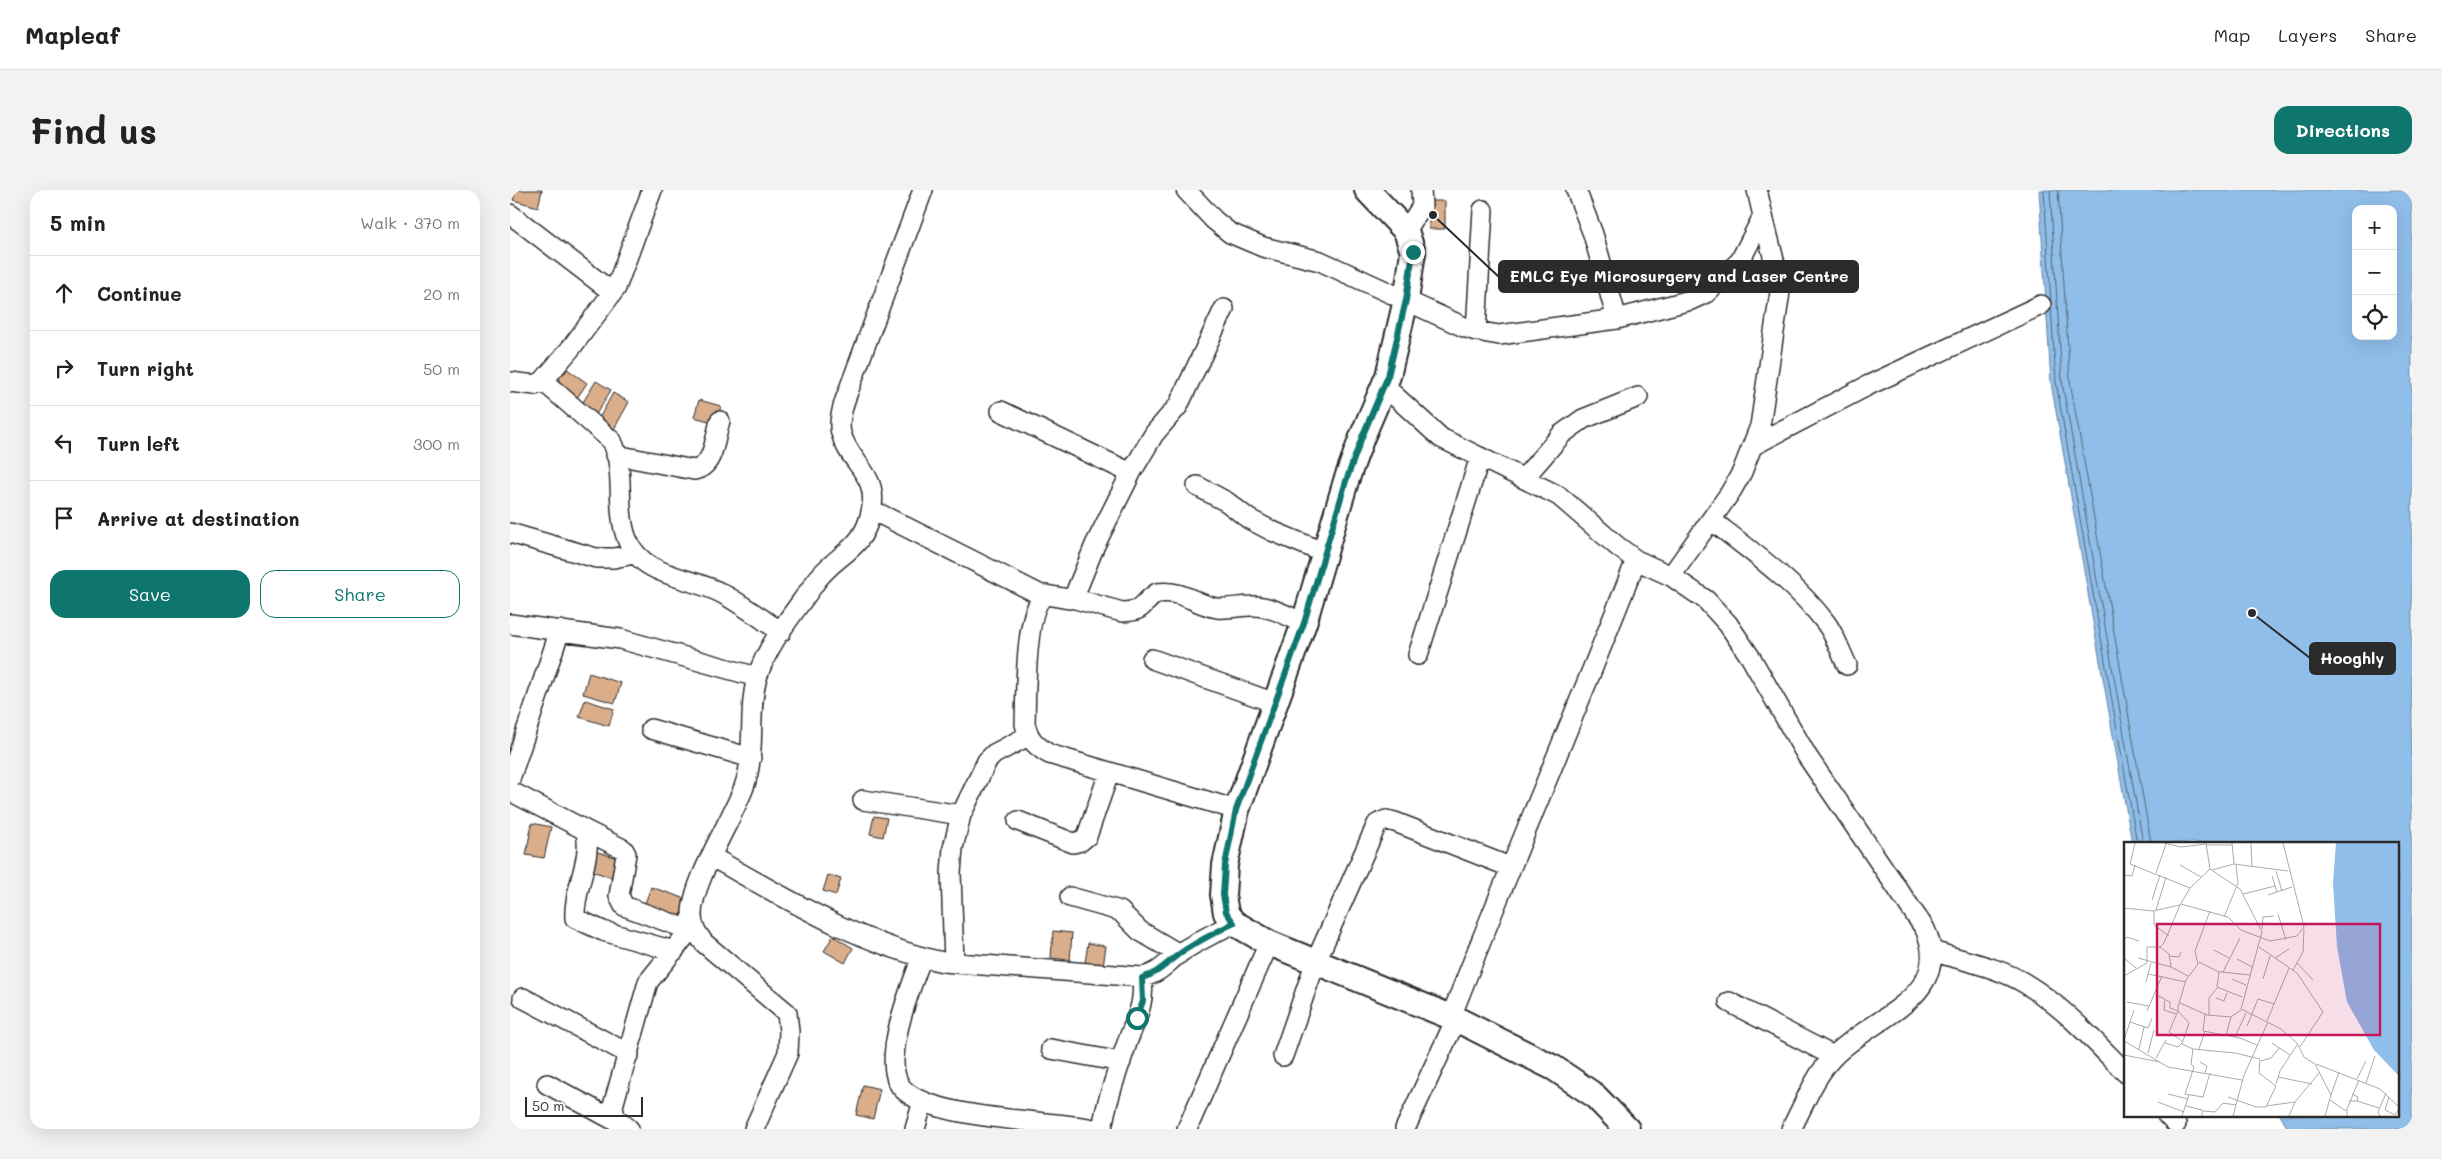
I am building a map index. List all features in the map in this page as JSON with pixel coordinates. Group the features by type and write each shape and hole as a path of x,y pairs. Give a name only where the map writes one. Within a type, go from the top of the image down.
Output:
{"main road":[{"path":"1367,190 1406,230 1413,252 1406,300 1384,386 1359,446 1304,623 1236,810 1225,865 1223,895 1226,912 1234,923 1268,943 1454,1018 1573,1079 1594,1095 1627,1129"}],"street":[{"path":"510,382 535,384 543,381 612,292 652,190"},
{"path":"625,1127 615,1117 613,1106 648,982 693,931 692,916 695,894 744,786 751,758 754,695 757,677 781,632 827,567 851,550 867,527 872,510 870,481 846,447 841,432 841,418 845,400 923,190"},
{"path":"1186,190 1214,220 1230,233 1263,247 1320,261 1476,331 1500,335 1617,318 1691,300 1706,293 1740,261 1763,216"},
{"path":"1406,230 1422,206 1421,190"},
{"path":"1576,190 1593,234 1617,318"},
{"path":"1671,576 1730,492 1754,444 1760,426 1780,292 1757,190"},
{"path":"1476,331 1483,210"},
{"path":"510,214 612,292"},
{"path":"1754,444 1869,385 2041,305"},
{"path":"1072,598 1131,473 1150,439 1178,406 1224,309"},
{"path":"543,381 612,441 616,455 622,523 634,554 675,578 708,587 723,594 781,632"},
{"path":"1384,386 1441,438 1559,496 1603,535 1636,560 1671,576 1706,600 1728,624 1751,658 1807,756 1925,929 1932,952 1932,966 1926,980 1913,997 1849,1042 1833,1056 1816,1081 1791,1129"},
{"path":"1524,478 1562,434 1583,418 1638,397"},
{"path":"1001,411 1131,473"},
{"path":"616,455 694,470 700,469 708,463 720,421"},
{"path":"1418,655 1480,457"},
{"path":"1197,486 1227,502 1272,531 1325,553"},
{"path":"872,510 1043,596 1072,598 1122,612 1139,610 1157,593 1177,592 1207,606 1219,608 1253,606 1265,608 1304,623"},
{"path":"1711,520 1758,556 1804,598 1827,624 1847,665"},
{"path":"510,532 596,558 614,558 634,554"},
{"path":"1405,1129 1454,1018 1510,867 1572,723 1636,560"},
{"path":"1043,596 1035,611 1028,644 1025,724 1028,736 1036,746 1049,754 1108,773 1236,810"},
{"path":"510,624 620,639 757,677"},
{"path":"510,779 560,630"},
{"path":"1152,658 1275,703"},
{"path":"651,729 751,758"},
{"path":"954,963 951,873 953,848 961,815 987,761 994,754 1028,736"},
{"path":"1018,821 1073,843 1081,841 1087,836 1108,773"},
{"path":"510,791 623,849 626,854 619,896 624,906 693,931 704,943 787,1013 789,1031 788,1052 754,1129"},
{"path":"863,800 961,815"},
{"path":"1283,1056 1316,961 1373,829 1381,821 1395,822 1510,867"},
{"path":"585,830 587,846 574,905 575,918 602,931 674,951"},
{"path":"712,857 817,916 922,958 954,963 1142,978 1157,972 1179,954 1202,939 1234,923"},
{"path":"1070,897 1120,911 1140,931 1179,954"},
{"path":"1187,1129 1268,943"},
{"path":"1932,952 1990,969 2025,983 2071,1019 2124,1071"},
{"path":"922,958 902,1014 897,1037 895,1068 898,1083 909,1095 923,1101 985,1117 1093,1129"},
{"path":"1102,1129 1106,1107 1140,1011 1143,992 1142,978"},
{"path":"523,998 628,1054"},
{"path":"1729,1002 1833,1056"},
{"path":"1051,1049 1121,1062"},
{"path":"547,1084 625,1127"},
{"path":"916,1129 923,1101"}],"water":[{"path":"2039,190 2412,190 2412,1129 2288,1129 2281,1116 2400,1116 2400,842 2132,842 2051,383"}],"building":[{"path":"516,190 542,190 538,207 513,200"},
{"path":"1429,201 1445,201 1445,229 1429,229"},
{"path":"567,369 587,383 577,398 557,383 560,379 556,376 561,370 565,373"},
{"path":"596,381 611,390 595,416 580,407"},
{"path":"613,393 629,402 613,431 597,422"},
{"path":"699,400 721,406 716,423 694,417"},
{"path":"589,673 621,683 615,703 583,694"},
{"path":"585,700 614,709 609,726 579,717"},
{"path":"874,816 887,818 883,837 870,834"},
{"path":"532,823 551,827 544,858 526,855"},
{"path":"591,850 621,859 614,878 585,869"},
{"path":"828,875 841,879 836,895 823,891"},
{"path":"651,887 686,899 680,918 644,906"},
{"path":"1053,931 1072,933 1070,960 1051,958"},
{"path":"833,936 853,948 845,963 824,951"},
{"path":"1088,943 1106,946 1102,973 1084,970"},
{"path":"863,1085 880,1089 873,1119 856,1115"}],"place":[{"name":"EMLC Eye Microsurgery and Laser Centre","path":"1433,215"},
{"name":"Hooghly","path":"2252,613"}],"route":[{"path":"1137,1018 1143,1001 1142,978 1165,967 1179,954 1202,939 1234,923 1226,912 1223,895 1225,865 1236,810 1304,623 1346,481 1388,376 1406,300 1413,252"}]}
